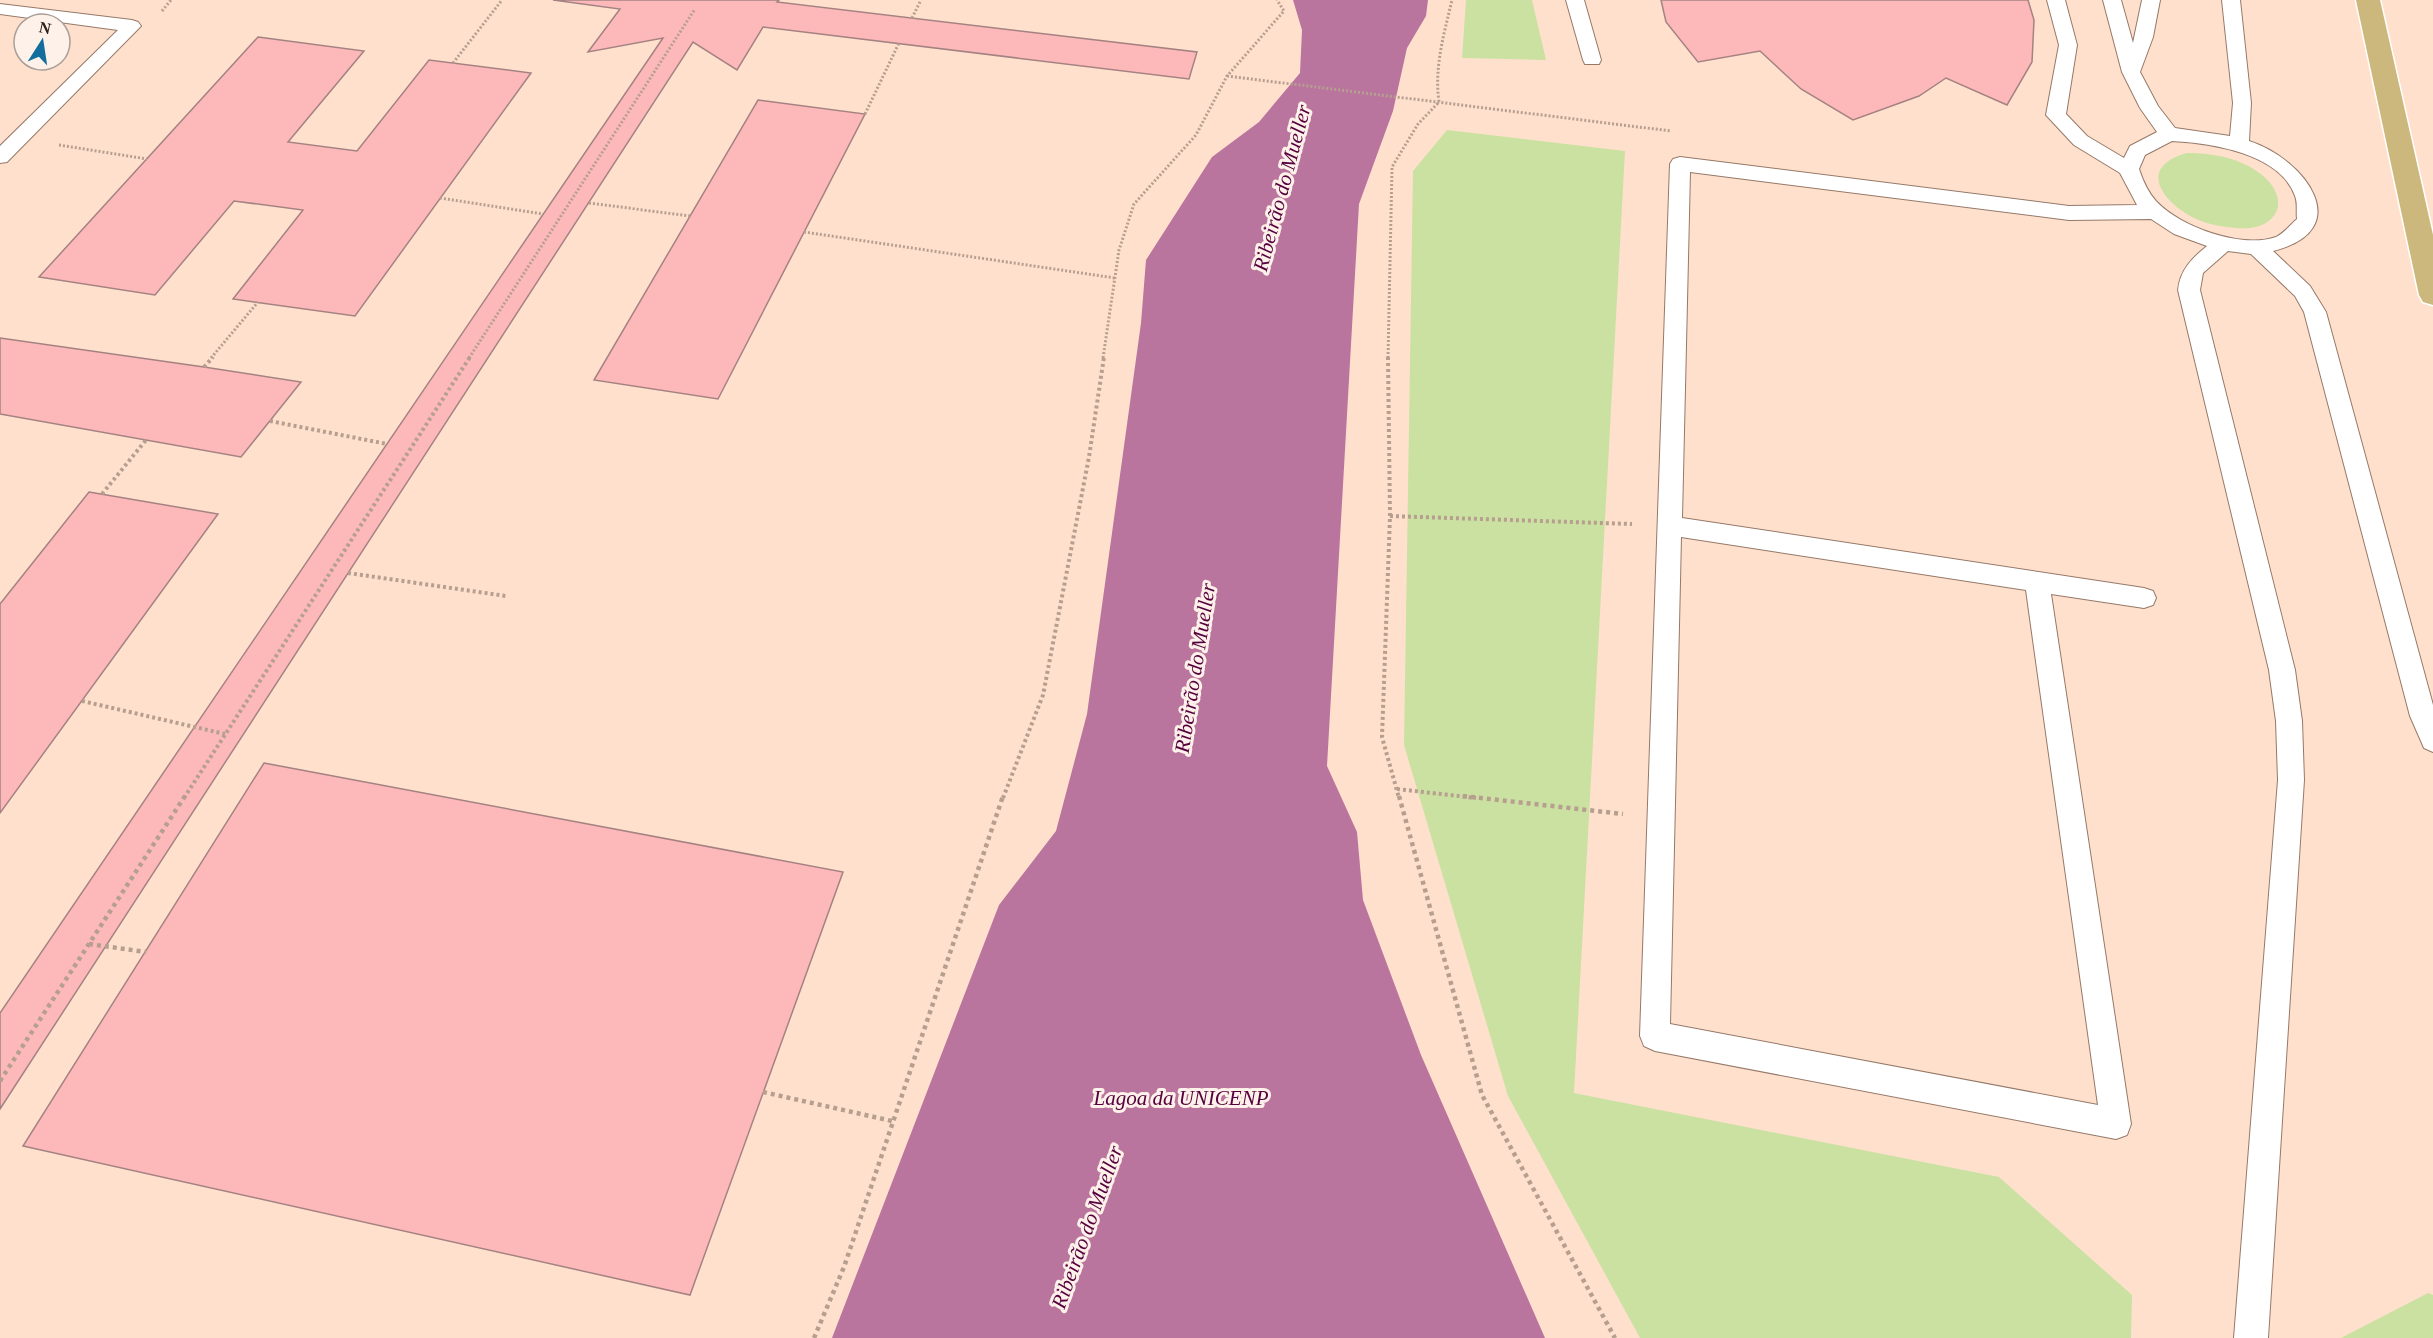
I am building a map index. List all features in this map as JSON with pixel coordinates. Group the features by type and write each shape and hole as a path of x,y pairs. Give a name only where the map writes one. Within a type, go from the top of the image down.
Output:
{"main road":[{"path":"2368,0 2433,295"}],"lane":[{"path":"1575,0 1592,60"},
{"path":"2056,0 2068,45 2056,115 2070,134 2089,148 2129,169 2136,189 2154,212 2186,231 2224,243 2255,246 2283,242 2307,221 2305,195 2291,175 2268,157 2239,144 2203,135 2169,134 2137,151 2129,169"},
{"path":"2112,0 2131,72 2150,108 2169,134"},
{"path":"2131,72 2144,37 2151,0"},
{"path":"2231,0 2242,103 2239,144"},
{"path":"0,9 132,26 0,157"},
{"path":"2037,582 2115,1124 1655,1036 1680,164 2070,213 2154,212"},
{"path":"2224,243 2194,268 2189,279 2189,291 2282,670 2289,721 2291,780 2251,1338"},
{"path":"2255,246 2303,291 2315,312 2423,716 2433,740"},
{"path":"1669,526 2144,598"}],"path":[{"path":"453,63 502,0"},
{"path":"912,18 921,0"},
{"path":"814,1338 844,1267 995,818 1043,695 1089,457 1119,250 1134,204 1196,135 1227,76 1284,11 1277,0"},
{"path":"1452,0 1439,52 1437,88 1439,102 1418,124 1392,167 1387,380 1390,516 1382,737 1482,1095 1615,1338"},
{"path":"0,1081 2,1074 89,944 695,9"},
{"path":"865,114 899,44"},
{"path":"1227,76 1405,98"},
{"path":"54,144 147,159"},
{"path":"440,198 543,214"},
{"path":"589,203 690,216"},
{"path":"804,232 1115,278"},
{"path":"204,368 258,302"},
{"path":"270,421 387,444"},
{"path":"102,495 146,440"},
{"path":"1390,516 1669,526"},
{"path":"348,573 506,596"},
{"path":"82,701 225,734"},
{"path":"1397,789 1661,818"},
{"path":"89,944 146,952"},
{"path":"763,1092 892,1121"}],"green space":[{"path":"1466,0 1532,0 1546,60 1462,58"},
{"path":"1447,130 1625,151 1574,1093 1999,1177 2132,1295 2131,1338 1640,1338 1508,1096 1404,745 1413,171"},
{"path":"2187,153 2226,158 2244,164 2261,174 2277,194 2276,213 2261,225 2236,228 2201,221 2176,207 2161,187 2158,177 2161,168 2171,160"},
{"path":"2428,1293 2433,1295 2433,1338 2341,1338"}],"water":[{"name":"Lagoa da UNICENP","path":"1293,0 1428,0 1426,16 1407,48 1393,111 1359,204 1327,766 1357,832 1363,900 1421,1055 1545,1338 832,1338 999,905 1056,831 1087,714 1141,323 1146,260 1212,157 1259,122 1300,73 1302,30"}],"building":[{"path":"553,0 779,0 777,2 1197,52 1189,79 763,27 737,70 693,42 0,1109 0,1013 663,38 588,52 620,9"},
{"path":"1661,0 2028,0 2034,20 2032,62 2007,105 1946,78 1919,96 1853,120 1801,89 1760,51 1698,62 1666,22"},
{"path":"258,37 364,51 288,142 357,151 429,60 531,73 355,316 233,299 303,210 234,201 155,295 39,277"},
{"path":"758,100 865,114 718,399 594,380"},
{"path":"0,338 301,382 241,457 0,414"},
{"path":"89,492 218,514 0,813 0,604"},
{"path":"264,763 843,872 690,1295 23,1146"}],"water label":[{"name":"Ribeirão do Mueller","path":"1282,188"},
{"name":"Ribeirão do Mueller","path":"1195,668"},
{"name":"Ribeirão do Mueller","path":"1087,1227"}]}
